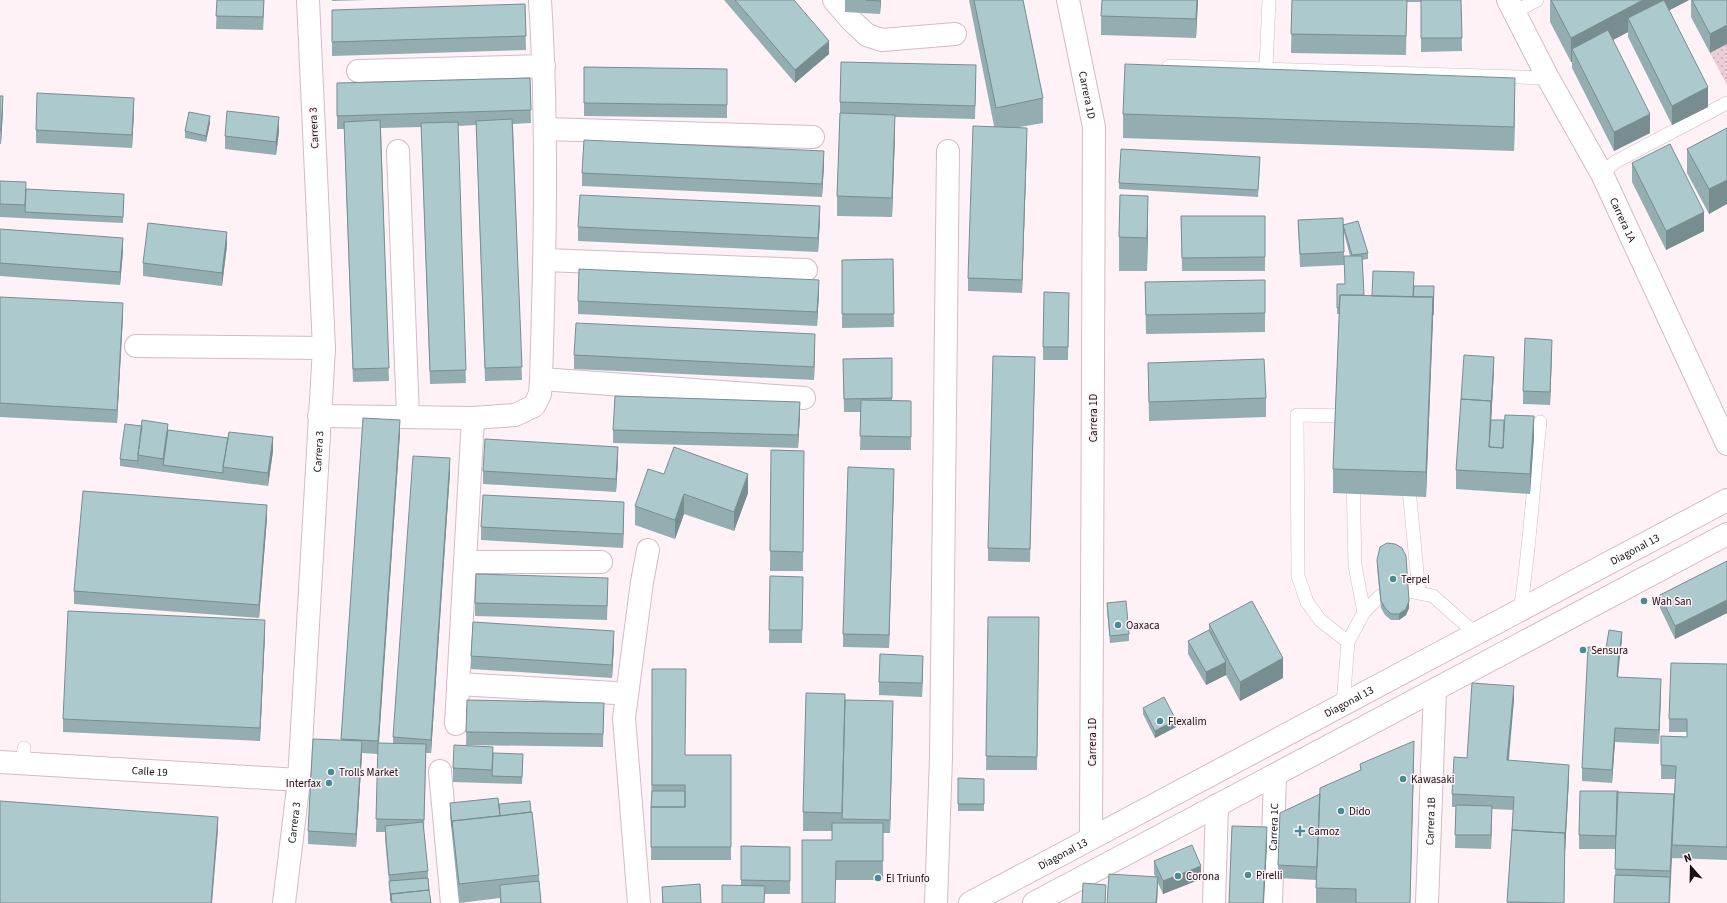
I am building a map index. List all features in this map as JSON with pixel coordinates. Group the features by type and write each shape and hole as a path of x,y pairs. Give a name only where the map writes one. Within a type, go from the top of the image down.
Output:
{"street":[{"name":"Carrera 3","path":"284,903 299,780 324,348 308,0"},
{"path":"319,416 473,418 515,415 534,406 540,394 545,260 544,66 540,0"},
{"path":"834,0 852,21 867,35 882,40 955,34"},
{"name":"Carrera 1D","path":"1068,0 1094,127 1091,838"},
{"name":"Carrera 1A","path":"1512,6 1548,78 1602,174 1727,444"},
{"path":"358,71 544,66"},
{"path":"545,129 813,137"},
{"path":"398,151 408,417"},
{"path":"936,903 941,757 948,151"},
{"path":"545,260 806,270"},
{"path":"136,346 324,348"},
{"path":"541,379 804,398"},
{"path":"456,724 473,418"},
{"name":"Diagonal 13","path":"970,903 1727,500"},
{"path":"1034,903 1727,534"},
{"path":"639,903 624,718 642,582 648,550"},
{"path":"465,562 601,562"},
{"path":"458,684 615,693"},
{"name":"Carrera 1B","path":"1427,903 1435,690"},
{"name":"Calle 19","path":"0,762 24,756 299,780"},
{"path":"440,771 452,903"},
{"name":"Carrera 1C","path":"1271,903 1275,775"},
{"path":"1214,903 1218,805"}],"lane":[{"path":"1266,68 1269,0"},
{"path":"1512,6 1537,0"},
{"path":"1156,66 1266,68 1548,78"},
{"path":"1602,174 1615,162 1727,103"},
{"path":"1348,642 1320,620 1307,602 1298,576 1297,415 1366,417"},
{"path":"1351,416 1352,431"},
{"path":"1520,611 1528,561 1531,509 1540,422"},
{"path":"1352,461 1355,566 1364,612"},
{"path":"1407,465 1414,592 1433,596 1476,634"},
{"path":"1344,704 1348,642 1364,612 1380,596"}],"shaded area":[{"path":"1727,44 1727,85 1710,53"}],"building":[{"path":"217,0 264,0 263,17 216,16"},
{"path":"735,0 794,0 829,41 795,70"},
{"path":"974,0 1023,0 1043,98 996,108"},
{"path":"1102,0 1197,0 1196,19 1101,16"},
{"path":"1292,0 1407,0 1406,36 1291,34"},
{"path":"1421,0 1461,0 1462,38 1421,38"},
{"path":"1551,0 1643,0 1571,38"},
{"path":"1664,0 1708,87 1672,106 1628,18"},
{"path":"1692,0 1727,0 1727,25 1710,34"},
{"path":"525,4 526,36 332,42 332,10"},
{"path":"1608,30 1650,114 1614,132 1572,49"},
{"path":"841,62 976,65 975,106 840,102"},
{"path":"1125,64 1515,78 1514,127 1123,114"},
{"path":"584,67 727,69 727,105 584,103"},
{"path":"530,78 531,110 337,116 337,83"},
{"path":"37,93 134,98 132,135 36,130"},
{"path":"0,96 3,96 1,130 0,130"},
{"path":"227,111 279,117 276,142 225,136"},
{"path":"189,112 210,116 206,136 185,131"},
{"path":"840,113 895,115 892,198 837,196"},
{"path":"512,119 522,367 485,368 476,121"},
{"path":"380,120 389,368 353,369 344,122"},
{"path":"458,122 466,370 430,371 421,123"},
{"path":"973,126 1027,128 1022,280 968,278"},
{"path":"1727,128 1727,180 1709,189 1687,149"},
{"path":"584,140 824,151 822,184 582,173"},
{"path":"1670,144 1704,212 1666,231 1632,163"},
{"path":"1121,149 1260,157 1258,190 1119,183"},
{"path":"0,181 26,182 25,205 0,204"},
{"path":"26,189 124,194 123,217 25,212"},
{"path":"580,195 820,206 818,238 578,227"},
{"path":"1120,195 1148,196 1147,238 1119,237"},
{"path":"1181,216 1265,216 1265,257 1182,258"},
{"path":"1343,218 1344,252 1300,254 1298,220"},
{"path":"1358,221 1368,253 1352,255 1343,225"},
{"path":"148,223 227,232 222,273 143,263"},
{"path":"0,229 123,238 120,272 0,263"},
{"path":"1344,256 1362,256 1364,295 1340,295 1339,308 1337,308 1337,284 1345,284"},
{"path":"893,259 894,314 842,314 842,260"},
{"path":"579,269 819,280 817,312 578,301"},
{"path":"1373,271 1414,272 1413,297 1372,296"},
{"path":"1265,280 1265,313 1146,315 1145,282"},
{"path":"1414,286 1434,286 1433,315 1433,297 1413,297"},
{"path":"1044,292 1069,293 1068,347 1043,347"},
{"path":"1340,295 1433,297 1426,472 1333,469"},
{"path":"0,297 123,303 117,410 0,403"},
{"path":"576,323 815,334 814,367 574,355"},
{"path":"1525,338 1552,340 1550,392 1523,391"},
{"path":"1464,355 1494,357 1491,407 1491,401 1461,399"},
{"path":"993,356 1035,357 1030,549 988,548"},
{"path":"892,358 892,398 844,399 843,359"},
{"path":"1264,359 1266,398 1149,402 1148,363"},
{"path":"615,396 800,402 798,435 613,430"},
{"path":"1461,399 1491,401 1489,447 1503,448 1505,415 1534,416 1530,474 1456,470"},
{"path":"861,400 911,401 911,437 860,436"},
{"path":"363,418 400,420 378,741 341,739"},
{"path":"142,420 168,424 163,459 138,455"},
{"path":"1491,420 1504,420 1503,448 1489,447"},
{"path":"125,424 142,426 138,461 120,459"},
{"path":"168,430 228,438 223,473 163,465"},
{"path":"229,432 273,437 268,473 223,467"},
{"path":"485,439 618,447 616,479 483,471"},
{"path":"674,447 748,474 734,512 684,494 675,520 635,506 648,469 664,474"},
{"path":"771,450 804,451 803,552 770,551"},
{"path":"413,456 450,458 431,740 393,737"},
{"path":"848,467 894,469 889,635 843,634"},
{"path":"83,491 267,505 259,605 74,591"},
{"path":"483,495 624,502 623,534 481,527"},
{"name":"Terpel","path":"1387,543 1395,544 1402,548 1406,556 1409,601 1406,609 1399,614 1391,614 1381,601 1377,560 1380,547"},
{"path":"1727,561 1727,600 1675,626 1660,595"},
{"path":"476,574 608,578 607,606 475,603"},
{"path":"770,576 803,577 802,630 769,630"},
{"name":"Oaxaca","path":"1126,601 1129,634 1110,636 1107,603"},
{"path":"1252,601 1283,658 1240,682 1209,624"},
{"path":"68,611 265,620 260,728 63,719"},
{"path":"988,617 1039,617 1037,757 986,756"},
{"path":"473,622 614,631 612,665 471,656"},
{"path":"1209,630 1226,662 1206,672 1188,641"},
{"path":"1609,630 1622,632 1619,656 1619,649 1606,648"},
{"path":"1588,647 1619,649 1617,677 1661,679 1659,730 1615,728 1612,770 1582,768"},
{"path":"880,654 923,656 922,683 879,682"},
{"path":"1671,663 1727,664 1727,847 1672,845 1676,766 1661,765 1661,736 1687,737 1687,719 1669,719"},
{"path":"652,669 686,669 685,755 731,755 731,847 651,847 651,807 685,807 685,785 652,785"},
{"path":"1472,683 1514,686 1507,760 1569,765 1565,839 1565,833 1512,830 1514,797 1452,794 1454,757 1467,758"},
{"path":"806,693 845,694 842,813 803,812"},
{"name":"Flexalim","path":"1164,697 1176,720 1155,731 1143,708"},
{"path":"467,700 604,703 603,734 466,732"},
{"path":"845,700 893,701 890,820 842,819"},
{"path":"313,739 362,741 356,834 308,831"},
{"path":"1414,741 1410,903 1356,903 1356,889 1316,888 1320,788 1361,770 1360,764"},
{"path":"378,743 426,744 424,820 376,819"},
{"path":"454,745 493,747 492,770 453,768"},
{"path":"493,753 523,754 522,777 492,776"},
{"path":"958,778 984,779 984,804 958,804"},
{"path":"652,791 685,791 685,807 651,807"},
{"path":"1580,791 1618,791 1616,836 1579,835"},
{"path":"1617,792 1674,794 1670,871 1615,869"},
{"path":"1320,794 1317,867 1278,865 1280,813"},
{"path":"498,798 500,816 452,821 452,827 450,803"},
{"path":"0,801 218,817 211,903 0,903"},
{"path":"530,801 531,812 500,816 499,804"},
{"path":"1456,805 1492,806 1491,835 1455,835"},
{"path":"532,812 539,875 459,884 452,821"},
{"path":"423,822 428,871 389,875 385,826"},
{"path":"832,823 883,823 883,861 836,861 835,903 802,903 802,840 832,840"},
{"name":"Pirelli","path":"1232,826 1267,827 1263,903 1229,903"},
{"path":"1512,830 1565,833 1564,903 1507,902"},
{"path":"1192,845 1201,866 1163,881 1154,861"},
{"path":"741,846 790,847 790,881 741,880"},
{"path":"1109,874 1158,877 1156,903 1107,903"},
{"path":"1615,875 1670,877 1669,903 1614,903"},
{"path":"428,878 429,890 391,894 391,901 389,881"},
{"path":"539,881 541,903 501,903 500,885"},
{"path":"1083,883 1106,885 1105,903 1082,903"},
{"path":"700,884 701,903 663,903 662,887"},
{"path":"722,885 765,886 764,903 722,903"},
{"path":"429,890 431,903 392,903 391,894"}],"place":[{"name":"Terpel","path":"1393,579"},
{"name":"Wah San","path":"1644,601"},
{"name":"Oaxaca","path":"1118,625"},
{"name":"Sensura","path":"1583,650"},
{"name":"Flexalim","path":"1160,721"},
{"name":"Trolls Market","path":"331,772"},
{"name":"Kawasaki","path":"1403,779"},
{"name":"Interfax","path":"329,783"},
{"name":"Dido","path":"1341,811"},
{"name":"Camoz","path":"1300,831"},
{"name":"Pirelli","path":"1248,875"},
{"name":"Corona","path":"1178,876"},
{"name":"El Triunfo","path":"878,878"}]}
